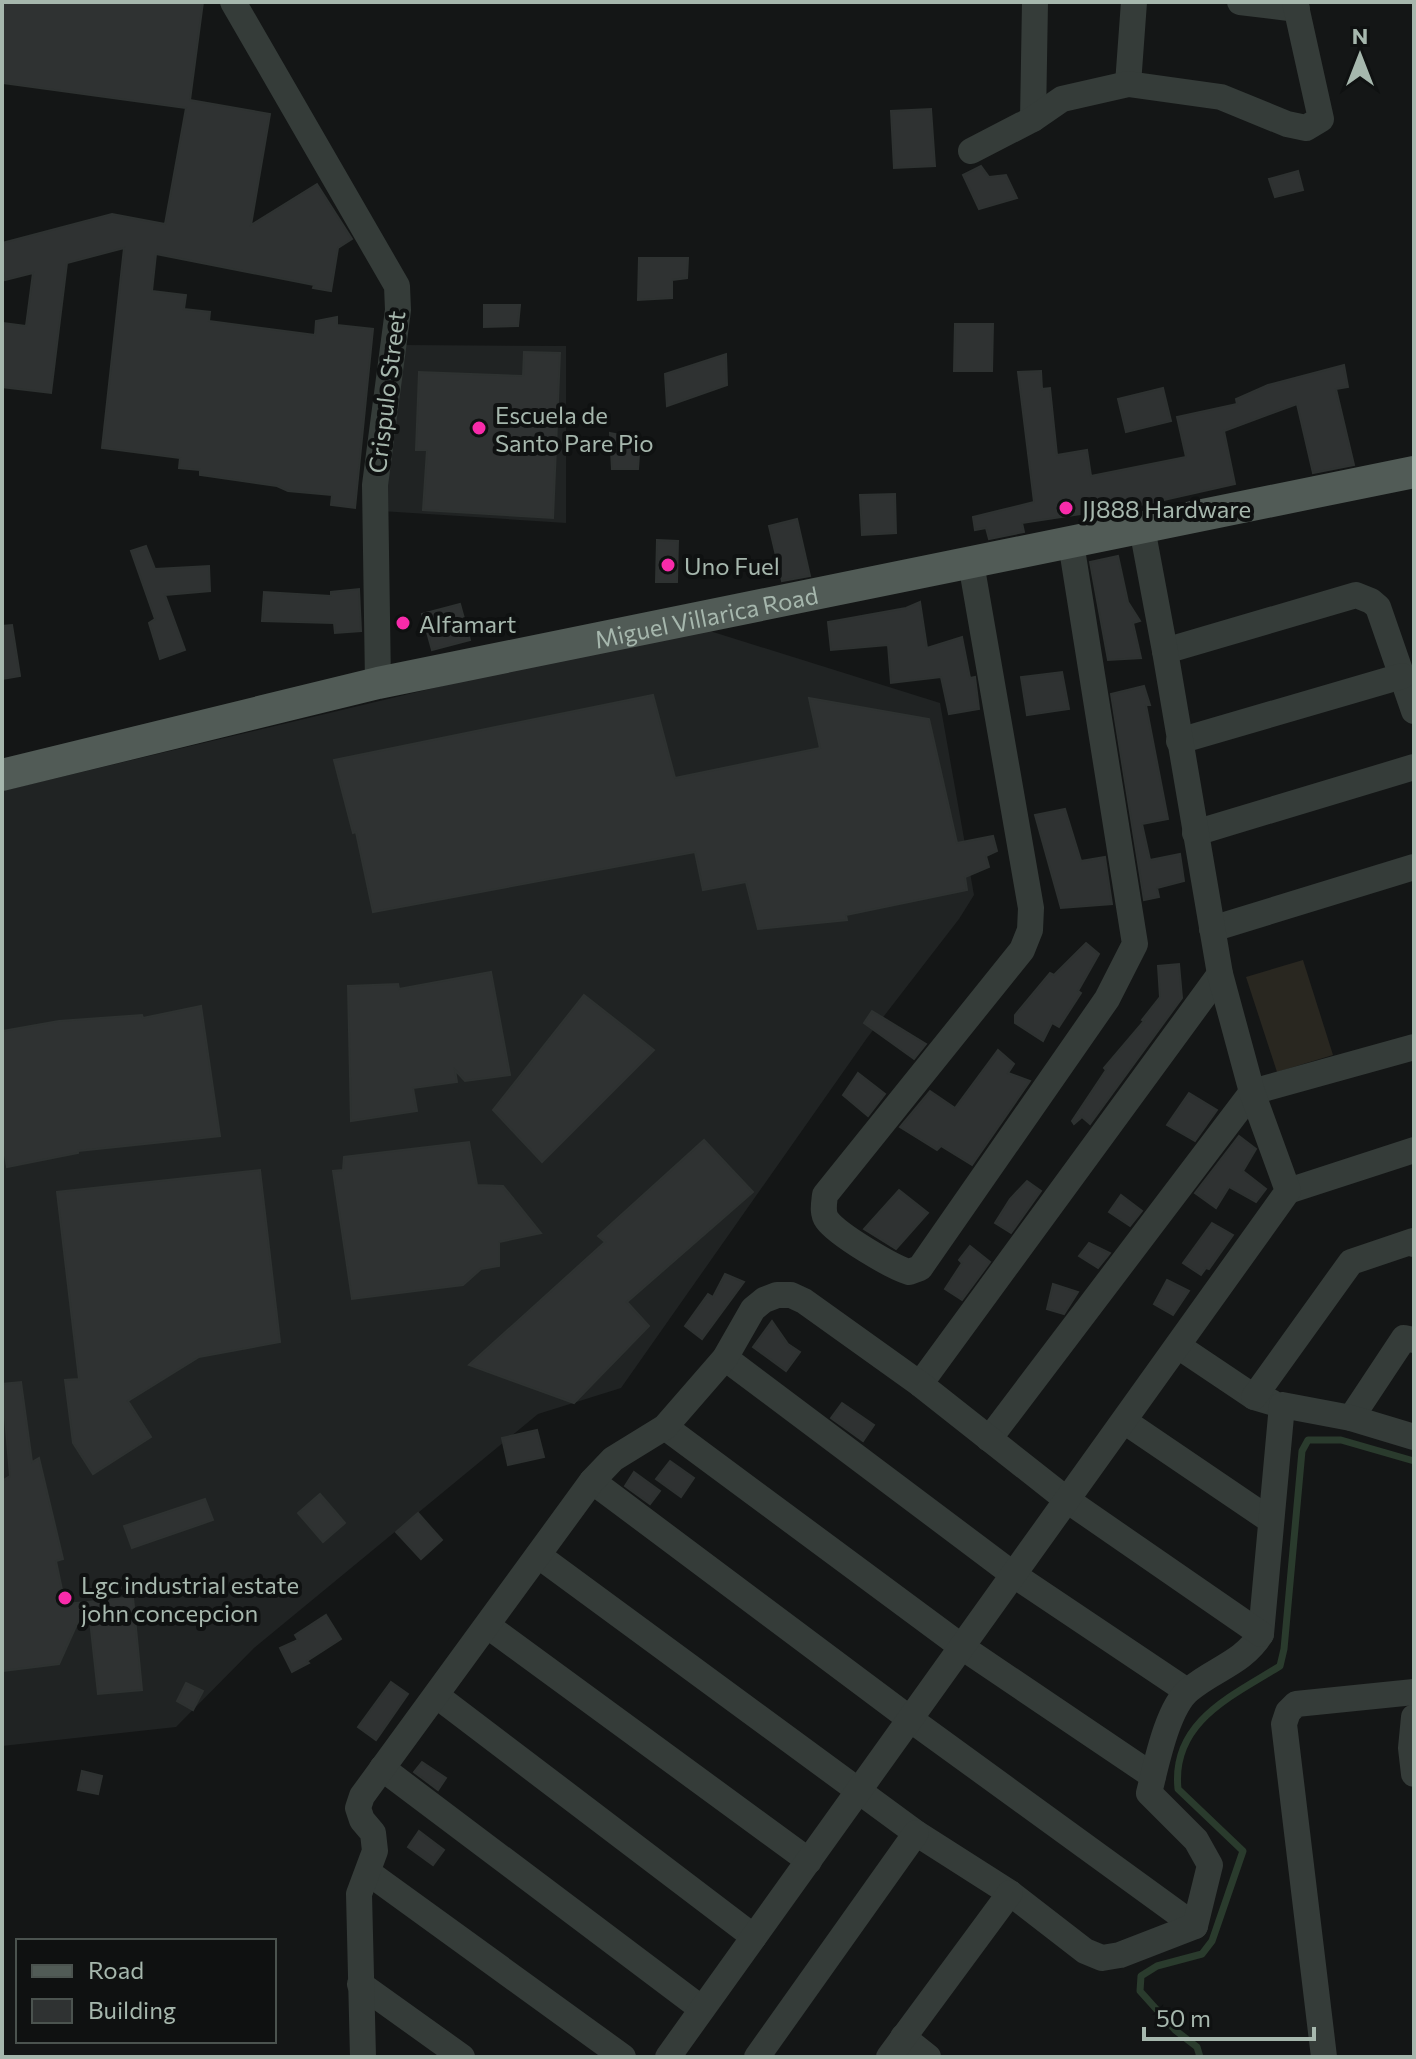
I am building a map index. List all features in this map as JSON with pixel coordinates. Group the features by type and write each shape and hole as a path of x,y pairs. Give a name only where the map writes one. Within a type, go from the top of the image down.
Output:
{"main road":[{"name":"Miguel Villarica Road","path":"2,775 378,683 1142,528 1412,479"}],"street":[{"name":"Crispulo Street","path":"233,2 397,286 398,310 375,485 378,683"},
{"path":"1033,119 1035,2"},
{"path":"1128,84 1134,2"},
{"path":"971,151 1033,119 1062,99 1128,84 1221,97 1287,124 1306,128 1321,119 1296,5 1240,2"},
{"path":"1142,528 1220,974 1252,1092 1288,1191"},
{"path":"971,563 1031,908 1030,930 1022,950 825,1195 823,1208 826,1220 868,1251 909,1272 920,1268 1107,999 1135,944 1071,543"},
{"path":"1165,651 1356,595 1378,607 1414,711"},
{"path":"1179,741 1402,676"},
{"path":"1195,833 1414,767"},
{"path":"1212,929 1414,867"},
{"path":"920,1384 1220,974"},
{"path":"989,1439 1252,1092 1414,1047"},
{"path":"668,2057 1288,1191 1414,1150"},
{"path":"1254,1397 1351,1262 1414,1242"},
{"path":"363,2057 359,1894 375,1851 373,1833 362,1820 358,1808 362,1796 592,1481 613,1459 665,1427 725,1358 753,1309 764,1300 777,1295 791,1295 804,1301 920,1384 1067,1500 1261,1634"},
{"path":"1351,1418 1404,1338 1414,1340"},
{"path":"1178,1346 1254,1397 1351,1418 1414,1437"},
{"path":"725,1358 1014,1575 1187,1691"},
{"path":"1195,1926 1210,1865 1196,1840 1149,1793 1172,1715 1187,1691 1251,1651 1261,1634 1282,1405"},
{"path":"1124,1421 1270,1520"},
{"path":"665,1427 962,1647 1153,1776"},
{"path":"592,1481 910,1719 1195,1926"},
{"path":"539,1556 916,1833 1010,1893 1085,1951 1102,1958 1120,1955 1195,1926"},
{"path":"488,1626 809,1861"},
{"path":"1324,2057 1284,1724 1288,1712 1296,1704 1414,1692"},
{"path":"437,1696 754,1937"},
{"path":"1414,1717 1411,1748 1414,1774"},
{"path":"382,1768 702,2009"},
{"path":"757,2057 916,1833"},
{"path":"369,1873 623,2057"},
{"path":"928,2057 896,2047 1010,1893"},
{"path":"360,1984 462,2057"}],"shaded area":[{"name":"Escuela de Santo Pare Pio","path":"403,345 566,346 566,523 381,511"},
{"path":"694,626 940,703 974,895 867,1038 621,1388 538,1414 254,1648 176,1727 2,1746 2,791"},
{"path":"1303,960 1333,1055 1277,1072 1246,977"}],"building":[{"path":"2,2 203,2 190,100 270,114 251,225 317,184 352,239 338,248 331,291 156,254 152,291 186,295 184,309 210,312 209,321 315,335 316,321 337,317 337,325 373,329 355,508 331,505 332,495 288,491 277,486 200,475 200,470 179,468 180,458 102,448 124,248 67,263 51,393 2,387 2,323 26,326 33,273 5,280 2,243 112,214 165,224 186,108 2,83"},
{"path":"931,109 935,166 894,168 891,111"},
{"path":"981,166 989,177 1006,175 1017,198 979,209 963,175"},
{"path":"1298,171 1303,190 1275,197 1269,179"},
{"path":"639,258 688,258 687,278 672,280 672,298 638,300"},
{"path":"484,305 520,305 518,326 484,327"},
{"path":"955,324 993,324 992,371 954,371"},
{"name":"Escuela de Santo Pare Pio","path":"524,352 560,353 553,518 423,510 427,450 416,450 419,372 523,376"},
{"path":"726,354 727,385 667,406 665,374"},
{"path":"1344,365 1348,387 1336,389 1354,465 1313,473 1297,404 1224,431 1235,484 1146,504 1022,523 1024,532 989,539 986,528 975,530 973,517 1034,502 1018,372 1041,371 1042,389 1050,388 1057,455 1087,450 1091,476 1186,457 1177,417 1237,404 1236,399 1268,385"},
{"path":"1163,388 1171,421 1126,432 1118,399"},
{"path":"610,433 640,439 638,469 612,469"},
{"path":"895,494 896,533 862,535 860,495"},
{"path":"797,519 810,576 782,581 769,526"},
{"path":"657,540 678,541 677,582 656,582"},
{"path":"146,546 155,569 209,566 210,591 165,595 185,650 160,659 149,623 155,619 131,551"},
{"path":"1118,556 1128,602 1140,621 1133,623 1141,658 1108,660 1090,562"},
{"path":"359,589 361,631 335,633 334,623 262,621 264,592 331,596 331,592"},
{"path":"920,602 927,648 962,637 970,678 975,677 979,709 949,714 941,677 891,683 888,645 831,650 828,622 906,608"},
{"path":"460,604 470,640 432,650 422,614"},
{"path":"12,625 20,676 2,679 2,626"},
{"path":"1062,672 1069,709 1027,715 1021,677"},
{"path":"1144,686 1150,705 1146,705 1168,819 1142,824 1150,860 1180,854 1184,881 1157,888 1159,897 1144,900 1111,694"},
{"path":"653,695 675,778 820,748 809,698 929,719 957,843 993,836 997,851 986,856 989,867 965,877 967,890 846,915 847,920 758,929 746,882 703,890 695,852 373,912 356,832 353,833 334,760"},
{"path":"1065,809 1081,861 1105,857 1112,904 1061,908 1035,815"},
{"path":"1086,943 1099,954 1078,991 1081,993 1059,1027 1052,1023 1043,1041 1015,1023 1015,1015 1050,973 1054,975"},
{"path":"1179,964 1182,998 1090,1124 1082,1117 1074,1124 1072,1121 1106,1070 1104,1068 1160,997 1158,966"},
{"path":"491,972 510,1075 465,1081 455,1070 457,1082 413,1088 417,1111 351,1121 348,986 398,984 399,989"},
{"path":"584,995 654,1050 542,1162 493,1110"},
{"path":"201,1006 220,1136 78,1151 7,1167 2,1139 2,1031 59,1021 142,1015 143,1018"},
{"path":"872,1011 926,1044 914,1059 864,1023"},
{"path":"998,1050 1014,1064 1008,1073 1030,1081 972,1165 941,1146 937,1150 900,1127 930,1091 955,1108"},
{"path":"858,1073 885,1094 868,1116 843,1095"},
{"path":"1189,1093 1217,1110 1195,1141 1167,1125"},
{"path":"1239,1136 1256,1149 1243,1171 1266,1189 1256,1202 1229,1187 1216,1208 1195,1193"},
{"path":"704,1140 753,1192 627,1302 649,1326 574,1403 469,1365 605,1242 598,1236"},
{"path":"469,1142 477,1185 503,1186 541,1233 499,1242 499,1266 481,1269 463,1285 352,1299 333,1171 343,1170 344,1157"},
{"path":"260,1170 280,1342 199,1357 128,1401 151,1437 93,1474 73,1443 65,1380 79,1379 57,1192"},
{"path":"1027,1181 1041,1191 1011,1233 995,1223 1010,1199"},
{"path":"899,1190 928,1213 896,1249 864,1229"},
{"path":"1121,1195 1142,1211 1130,1226 1109,1212"},
{"path":"1212,1223 1233,1235 1209,1269 1206,1268 1201,1275 1183,1263"},
{"path":"1089,1243 1110,1253 1098,1268 1079,1256"},
{"path":"970,1246 990,1262 962,1300 945,1289 962,1263 959,1260"},
{"path":"725,1274 744,1282 702,1339 685,1326 708,1294 713,1297"},
{"path":"1167,1280 1189,1291 1173,1315 1154,1304"},
{"path":"1053,1284 1078,1292 1064,1314 1047,1309"},
{"path":"772,1321 788,1344 800,1352 786,1371 753,1347"},
{"path":"21,1382 32,1462 39,1458 63,1559 56,1561 65,1604 87,1602 59,1664 2,1671 2,1481 10,1476 2,1384"},
{"path":"842,1403 874,1425 863,1441 831,1418"},
{"path":"537,1430 544,1457 508,1465 502,1438"},
{"path":"670,1461 694,1478 681,1497 656,1479"},
{"path":"634,1472 660,1491 650,1504 625,1486"},
{"path":"320,1494 345,1523 323,1542 298,1513"},
{"path":"205,1499 213,1520 132,1548 124,1526"},
{"path":"418,1513 442,1540 421,1559 396,1532"},
{"path":"133,1597 142,1690 98,1694 88,1602"},
{"path":"326,1615 341,1639 292,1672 280,1648 298,1640 295,1635"},
{"path":"391,1682 408,1694 376,1740 358,1727"},
{"path":"186,1683 203,1691 193,1710 177,1701"},
{"path":"422,1762 446,1778 438,1790 414,1772"},
{"path":"82,1771 102,1776 98,1794 78,1790"},
{"path":"419,1831 444,1850 433,1865 408,1847"}],"waterway":[{"path":"1200,2057 1197,2047 1175,2030 1140,1991 1141,1976 1157,1966 1202,1954 1212,1941 1243,1851 1178,1789 1178,1766 1184,1746 1208,1714 1280,1666 1302,1451 1308,1440 1341,1440 1414,1461"}],"place":[{"name":"Escuela de Santo Pare Pio","path":"479,428"},
{"name":"JJ888 Hardware","path":"1066,508"},
{"name":"Uno Fuel","path":"668,565"},
{"name":"Alfamart","path":"403,623"},
{"name":"Lgc industrial estate john concepcion","path":"65,1598"}]}
